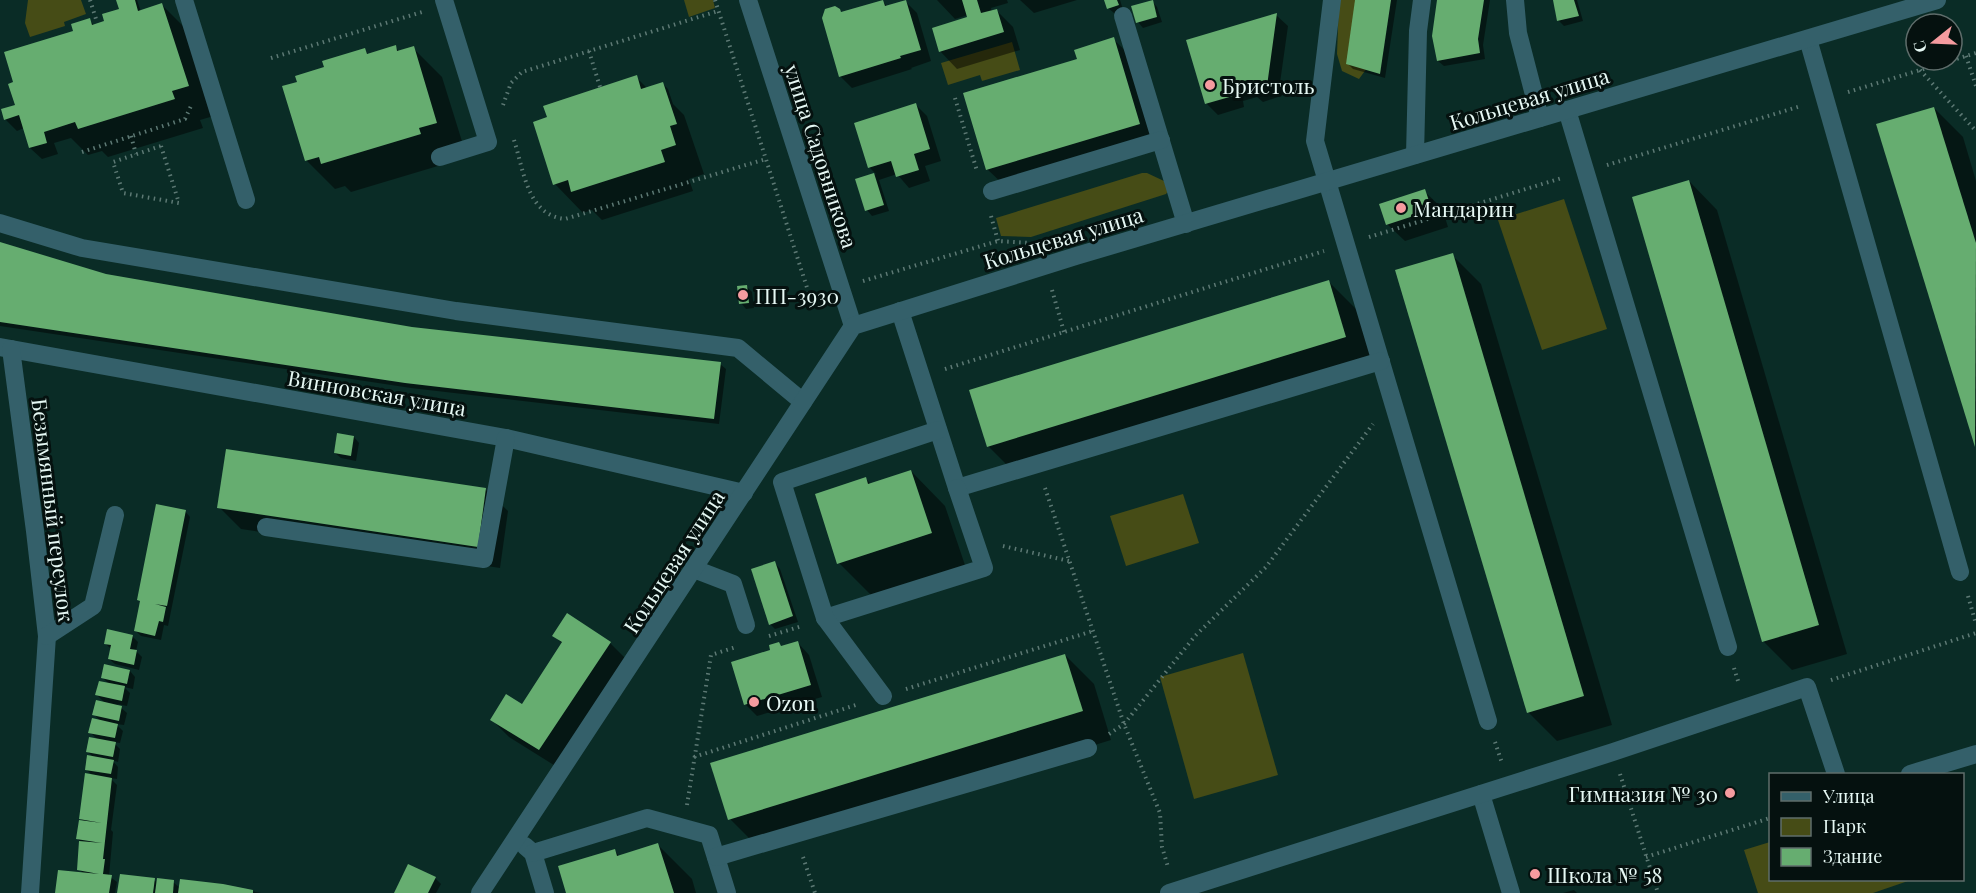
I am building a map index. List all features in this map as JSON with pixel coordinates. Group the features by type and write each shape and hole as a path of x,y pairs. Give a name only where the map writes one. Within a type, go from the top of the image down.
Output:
{"street":[{"path":"184,0 246,200"},
{"name":"улица Садовникова","path":"748,0 853,326"},
{"path":"1332,0 1315,141 1488,721"},
{"path":"1415,155 1418,30 1422,0"},
{"path":"1515,0 1518,33 1540,118"},
{"name":"Кольцевая улица","path":"480,893 853,326 1415,155 1808,39 1916,3 1937,0"},
{"path":"440,157 488,142 445,2"},
{"path":"1123,16 1186,224"},
{"path":"1808,39 1960,572"},
{"path":"1567,110 1728,647"},
{"path":"992,191 1161,140"},
{"path":"0,223 82,248 117,254 456,311 738,348 803,402"},
{"path":"825,618 984,568 900,311"},
{"name":"Винновская улица","path":"5,348 506,438 744,493"},
{"name":"Безымянный переулок","path":"5,348 35,531 47,636 30,893"},
{"path":"957,488 1037,466 1381,361"},
{"path":"782,482 938,430"},
{"path":"266,527 484,560 506,438"},
{"path":"762,467 782,482 825,618 883,696"},
{"path":"47,636 93,606 115,515"},
{"path":"694,569 733,584 746,625"},
{"path":"1172,892 1613,752 1807,687 1836,773"},
{"path":"716,857 1088,748"},
{"path":"1913,773 1976,753"},
{"path":"1481,794 1511,893"},
{"path":"533,853 647,818 709,835 727,893"},
{"path":"517,839 533,853 545,893"}],"path":[{"path":"90,0 96,19"},
{"path":"715,0 809,292"},
{"path":"271,58 445,2"},
{"path":"506,114 503,103 511,83 522,72 719,11"},
{"path":"589,51 600,87"},
{"path":"1976,53 1966,56 1976,86"},
{"path":"921,376 1345,244 1913,72"},
{"path":"1922,72 1976,130"},
{"path":"81,152 185,119 192,104"},
{"path":"512,135 532,199 541,210 554,217 565,219 766,159"},
{"path":"131,136 136,154"},
{"path":"160,146 179,203 123,193 113,162 136,154 160,146"},
{"path":"1088,748 1124,724 1195,636 1266,567 1392,399"},
{"path":"1037,466 1124,724 1160,813 1162,847 1172,892"},
{"path":"975,540 1070,561"},
{"path":"1960,572 1976,624"},
{"path":"763,638 825,618"},
{"path":"1807,687 1976,633"},
{"path":"684,828 711,655 742,645"},
{"path":"1728,647 1746,708"},
{"path":"1488,721 1509,785"},
{"path":"1613,752 1658,893"},
{"path":"1646,857 1769,818"},
{"path":"795,834 815,893"}],"green space":[{"path":"28,0 81,0 86,14 64,22 65,26 30,37 25,23"},
{"path":"684,0 713,0 715,8 689,17"},
{"path":"1339,0 1383,0 1375,57 1359,79 1342,71 1337,54"},
{"path":"1012,42 1020,70 982,81 980,75 948,85 941,63"},
{"path":"1142,173 1164,181 1168,191 1166,194 1031,237 1001,236 996,218"},
{"path":"1564,199 1607,329 1542,350 1498,220"},
{"path":"1183,494 1199,543 1126,566 1110,516"},
{"path":"1243,653 1278,775 1194,799 1160,677"},
{"path":"1769,842 1769,881 1908,881 1873,893 1758,893 1744,850"}],"building":[{"path":"116,0 135,0 138,11 162,3 189,86 172,91 175,99 78,129 75,122 44,132 47,143 29,148 19,115 4,120 1,109 15,105 8,84 13,82 4,52 73,31 71,24 90,18 92,25 104,21 102,14 119,9"},
{"path":"883,0 885,6 906,0 921,50 839,77 822,18 825,9 835,6 841,12"},
{"path":"962,0 977,0 981,13 997,9 1004,32 939,52 932,28 967,17"},
{"path":"1104,0 1117,0 1119,5 1107,9"},
{"path":"1153,0 1157,17 1136,23 1131,6"},
{"path":"1355,0 1391,0 1380,74 1346,64"},
{"path":"1437,0 1484,0 1478,39 1480,53 1437,61 1432,36"},
{"path":"1553,0 1574,0 1579,16 1557,21"},
{"path":"1277,13 1267,86 1250,91 1247,85 1232,89 1233,96 1205,104 1186,40"},
{"path":"1114,37 1140,124 986,170 963,93 1077,59 1074,50"},
{"path":"396,45 397,51 414,46 437,123 419,128 421,134 321,164 319,157 305,161 282,86 297,82 295,76 324,67 322,61 365,48 367,54"},
{"path":"637,75 641,89 663,82 677,124 670,126 676,145 661,150 665,162 571,192 568,180 553,185 533,122 547,117 543,106"},
{"path":"916,103 930,149 914,154 919,170 896,177 891,161 868,168 854,123"},
{"path":"1934,107 1976,243 1975,447 1876,124"},
{"path":"874,173 884,205 865,211 855,179"},
{"path":"1689,180 1819,625 1762,642 1632,197"},
{"path":"1425,189 1432,210 1386,225 1379,204"},
{"path":"0,242 106,274 412,327 721,362 714,419 405,383 0,322"},
{"path":"1453,253 1584,696 1527,713 1395,270"},
{"path":"1329,280 1346,337 987,447 969,390"},
{"name":"ПП-3930","path":"747,285 749,303 739,304 737,286"},
{"path":"337,433 354,436 351,456 334,453"},
{"path":"226,449 486,488 478,547 217,508"},
{"path":"911,470 932,533 837,564 815,494 866,477 868,484"},
{"path":"156,504 186,510 167,606 155,604 166,607 163,622 159,621 155,636 134,631 140,601 137,600"},
{"path":"775,561 793,616 769,625 751,569"},
{"path":"567,613 611,642 539,750 490,720 506,694 522,704 562,642 552,636"},
{"path":"107,629 133,635 130,649 137,650 134,665 108,659 111,645 104,644"},
{"path":"798,641 811,685 744,705 731,662 770,650 769,645 779,642 781,646"},
{"path":"1065,654 1083,711 728,820 710,763"},
{"path":"104,664 130,670 127,684 101,678"},
{"path":"99,681 125,686 122,701 95,695"},
{"path":"96,700 122,706 119,721 92,715"},
{"path":"92,718 118,724 115,738 88,733"},
{"path":"89,737 116,742 113,757 86,752"},
{"path":"87,755 114,760 111,774 85,770"},
{"path":"85,773 112,778 103,859 105,859 103,874 112,875 109,893 55,893 58,870 99,874 77,870 79,841 102,843 76,839 79,820 102,823 79,819"},
{"path":"658,843 674,893 566,893 558,866 615,849 617,856"},
{"path":"408,864 436,877 428,893 394,893"},
{"path":"120,874 155,878 153,893 117,893"},
{"path":"157,878 174,880 173,893 155,893"},
{"path":"180,879 223,884 253,890 253,893 178,893"}],"place":[{"name":"Бристоль","path":"1210,85"},
{"name":"Мандарин","path":"1401,208"},
{"name":"ПП-3930","path":"743,295"},
{"name":"Ozon","path":"754,702"},
{"name":"Гимназия № 30","path":"1730,793"},
{"name":"Школа № 58","path":"1535,874"}]}
